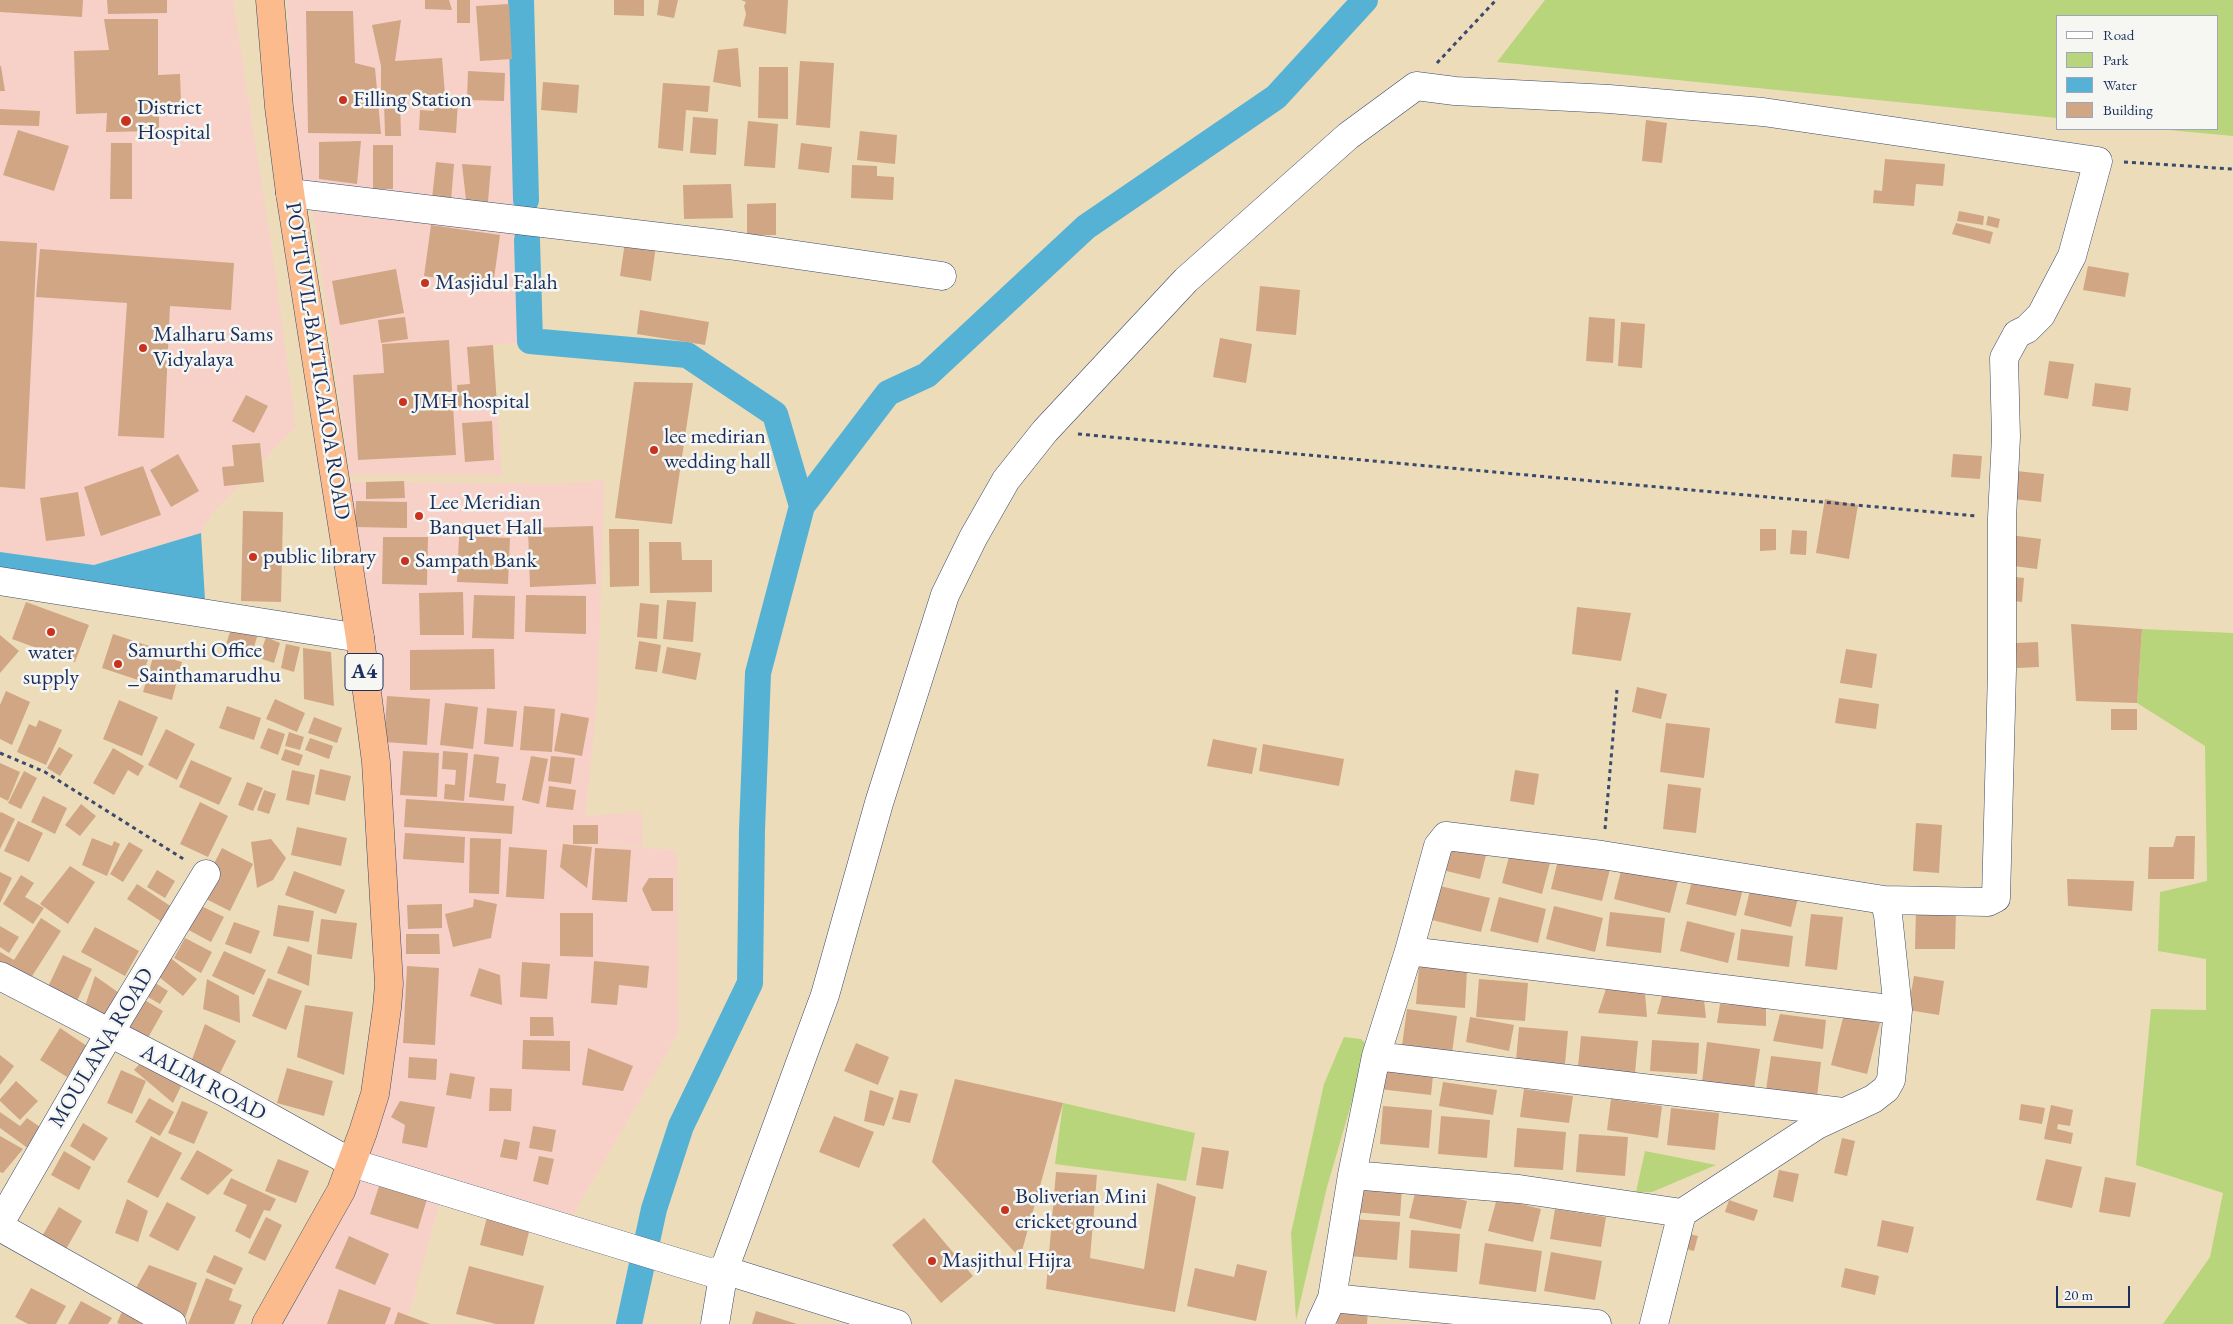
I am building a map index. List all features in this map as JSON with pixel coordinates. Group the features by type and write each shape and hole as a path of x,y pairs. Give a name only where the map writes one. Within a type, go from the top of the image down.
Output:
{"highway":[{"name":"POTTUVIL-BATTICALOA ROAD","path":"266,1324 341,1191 352,1164 374,1094 386,1018 389,984 376,762 360,638 290,193 279,107 270,0"}],"street":[{"path":"715,1324 716,1271 824,995 879,803 945,595 974,538 1006,480 1045,431 1186,280 1348,136 1416,86 1455,91 1609,99 1763,112 2098,161 2072,256 2041,315 2027,329 2017,334 2004,358 2006,437 2002,518 2002,670 1996,898 1988,902 1884,900 1602,855 1446,836 1438,846 1409,951 1376,1056 1352,1175 1332,1298 1320,1324"},
{"path":"290,193 728,245 942,276"},
{"path":"0,581 360,638"},
{"name":"MOULANA ROAD","path":"0,1223 109,1034 206,874"},
{"path":"1352,1175 1519,1189 1682,1213 1789,1142 1843,1112 1874,1099 1886,1089 1891,1080 1898,1010 1888,914 1884,900"},
{"path":"1409,951 1898,1010"},
{"name":"AALIM ROAD","path":"0,976 224,1092 352,1164 593,1237 897,1324"},
{"path":"1376,1056 1843,1112"},
{"path":"1654,1324 1682,1213"},
{"path":"0,1227 172,1324"},
{"path":"1332,1298 1403,1314 1598,1324"}],"path":[{"path":"1416,86 1496,0"},
{"path":"2098,161 2233,169"},
{"path":"1045,431 2002,518"},
{"path":"1602,855 1617,690"},
{"path":"0,753 45,772 206,874"}],"shaded area":[{"path":"0,0 233,0 275,269 296,427 212,513 201,533 94,565 0,552"},
{"path":"287,0 513,0 518,205 302,182 291,70"},
{"path":"313,211 517,233 519,342 493,345 502,475 350,475"},
{"path":"605,480 597,704 585,816 642,812 643,847 506,840 677,850 679,1032 573,1215 366,1155 383,1116 394,1071 396,834 349,482 556,484"},
{"path":"363,1175 443,1191 406,1324 282,1324"}],"green space":[{"path":"1545,0 2233,0 2233,136 2169,130 2218,130 2218,15 2056,15 2056,118 1497,62"},
{"path":"2142,629 2233,633 2233,1324 2163,1324 2210,1257 2223,1193 2136,1165 2151,1009 2206,1010 2206,959 2158,951 2160,892 2207,881 2205,746 2137,703"},
{"path":"1344,1037 1361,1039 1368,1046 1327,1187 1296,1320 1291,1233 1324,1084"},
{"path":"1063,1103 1195,1133 1186,1181 1055,1164"},
{"path":"1645,1151 1716,1165 1652,1192 1636,1192"}],"water":[{"path":"201,533 205,600 0,572 0,552 94,565"}],"building":[{"path":"0,0 83,0 82,17 0,12"},
{"path":"107,0 167,0 167,13 108,14"},
{"path":"425,0 449,0 452,10 425,9"},
{"path":"457,0 470,0 470,23 457,23"},
{"path":"614,0 644,0 644,16 614,15"},
{"path":"659,0 678,0 674,18 657,15"},
{"path":"741,0 788,0 786,34 743,26 746,2"},
{"path":"509,4 512,59 480,61 476,6"},
{"name":"Filling Station","path":"306,11 353,11 355,63 375,68 381,134 308,133"},
{"path":"104,19 158,19 158,75 180,74 181,102 159,103 159,131 106,132 107,113 76,114 74,51 109,50"},
{"path":"401,20 395,61 442,58 445,94 381,99 381,66 372,25"},
{"path":"738,48 741,87 713,82 718,50"},
{"path":"800,61 834,63 830,128 796,125"},
{"path":"1,66 5,91 0,91"},
{"path":"759,67 788,67 788,119 758,118"},
{"path":"468,71 505,73 504,101 467,100"},
{"path":"543,82 579,85 577,113 541,110"},
{"path":"663,83 710,86 708,112 686,110 683,151 658,148"},
{"path":"384,100 400,100 401,136 385,136"},
{"path":"435,100 458,101 456,133 419,130 420,110 434,111"},
{"path":"0,109 40,111 39,126 0,125"},
{"path":"693,117 718,119 716,155 690,153"},
{"path":"1646,120 1667,123 1662,163 1642,161"},
{"path":"748,121 778,124 775,168 744,166"},
{"path":"18,130 69,146 54,191 3,175"},
{"path":"860,131 897,135 895,164 857,160"},
{"path":"361,141 357,184 319,179 319,142"},
{"path":"111,143 132,143 132,199 110,199"},
{"path":"801,143 832,147 829,173 798,169"},
{"path":"373,145 393,145 393,189 373,189"},
{"path":"1885,159 1945,164 1943,186 1916,184 1914,206 1873,203 1874,190 1882,191"},
{"path":"436,162 454,164 451,201 432,199"},
{"path":"462,164 491,166 488,202 466,200"},
{"path":"852,165 877,166 877,176 894,177 893,200 851,198"},
{"path":"731,184 733,218 684,219 683,185"},
{"path":"776,203 776,235 747,235 747,204"},
{"path":"1959,211 1984,216 1983,225 1957,221"},
{"path":"1988,216 2000,219 1998,228 1986,225"},
{"path":"1956,223 1993,232 1990,244 1952,234"},
{"path":"431,225 500,235 493,286 424,276"},
{"path":"0,241 37,243 25,489 0,487"},
{"path":"625,242 656,246 651,281 620,276"},
{"path":"40,249 234,263 231,310 170,306 164,438 118,436 127,303 36,297"},
{"path":"2088,266 2129,273 2125,297 2083,290"},
{"path":"396,269 404,313 340,325 332,281"},
{"path":"1260,286 1300,290 1296,335 1256,331"},
{"path":"640,310 709,322 705,345 637,334"},
{"path":"405,317 408,339 381,343 378,320"},
{"path":"1589,317 1615,319 1613,363 1586,361"},
{"path":"1621,322 1645,324 1642,368 1618,366"},
{"path":"1220,338 1252,344 1246,383 1213,377"},
{"path":"449,340 456,455 358,460 353,375 384,373 382,344"},
{"path":"493,345 497,405 458,408 457,385 470,384 467,347"},
{"path":"2049,361 2074,364 2068,399 2044,395"},
{"name":"lee medirian wedding hall","path":"634,382 693,383 672,524 615,518"},
{"path":"2095,383 2131,388 2128,411 2092,406"},
{"path":"246,395 268,406 254,433 232,421"},
{"path":"492,421 494,460 465,462 462,423"},
{"path":"260,443 264,482 224,486 222,467 234,466 232,445"},
{"path":"178,454 199,491 171,507 150,470"},
{"path":"1953,454 1982,456 1980,479 1951,477"},
{"path":"143,466 161,515 101,536 84,487"},
{"path":"2017,471 2044,474 2041,502 2014,499"},
{"path":"404,481 405,498 366,499 366,482"},
{"path":"78,492 85,536 46,541 40,498"},
{"path":"1825,499 1858,505 1849,559 1816,553"},
{"path":"356,501 407,502 407,528 355,527"},
{"path":"243,511 283,512 281,602 241,601"},
{"path":"593,526 596,584 530,587 528,528"},
{"path":"609,529 639,529 639,586 610,587"},
{"path":"1760,529 1776,529 1776,550 1760,551"},
{"path":"1792,530 1807,531 1806,555 1790,554"},
{"path":"2010,535 2041,539 2037,569 2006,565"},
{"path":"459,536 510,538 508,584 457,582"},
{"name":"Sampath Bank","path":"383,537 428,537 427,585 382,584"},
{"path":"649,542 681,542 682,560 712,560 712,592 650,593"},
{"path":"1999,575 2024,578 2022,602 1996,599"},
{"path":"463,592 464,635 420,635 419,593"},
{"path":"474,595 515,596 514,639 472,638"},
{"path":"526,595 586,596 586,634 525,632"},
{"path":"667,600 696,602 693,642 663,639"},
{"name":"water supply","path":"26,602 89,625 75,662 12,639"},
{"path":"640,603 659,605 657,639 637,637"},
{"path":"1577,607 1631,613 1621,661 1572,654"},
{"path":"2071,624 2142,629 2137,703 2076,701"},
{"path":"232,625 258,634 251,656 225,648"},
{"path":"113,634 152,647 141,681 102,668"},
{"path":"0,635 19,651 0,673"},
{"path":"266,637 280,643 274,663 259,658"},
{"path":"639,641 661,645 657,672 635,669"},
{"path":"2038,642 2039,667 2017,668 2016,643"},
{"path":"286,644 300,647 294,672 281,668"},
{"path":"667,647 701,653 696,680 662,673"},
{"path":"303,648 331,652 334,706 304,699"},
{"path":"494,649 495,689 410,690 410,650"},
{"path":"1846,649 1877,654 1872,688 1840,683"},
{"path":"154,654 182,662 172,700 143,692"},
{"path":"1637,687 1667,694 1661,719 1632,712"},
{"path":"6,691 30,702 12,745 0,739 0,705"},
{"path":"387,696 430,699 427,745 384,742"},
{"path":"1839,698 1879,704 1876,729 1835,723"},
{"path":"275,699 305,713 297,732 266,719"},
{"path":"119,700 158,717 142,756 103,739"},
{"path":"445,703 478,707 473,749 440,745"},
{"path":"227,706 261,718 254,740 219,728"},
{"path":"524,706 555,709 552,752 520,750"},
{"path":"487,708 517,711 513,747 484,744"},
{"path":"2111,709 2137,709 2137,730 2111,730"},
{"path":"561,713 589,718 582,756 554,751"},
{"path":"314,717 342,728 337,743 308,733"},
{"path":"39,720 62,730 46,765 17,752 29,724 36,727"},
{"path":"1666,723 1710,728 1704,778 1660,772"},
{"path":"268,728 285,734 278,755 260,748"},
{"path":"166,729 195,744 177,780 148,765"},
{"path":"289,732 304,737 300,750 285,746"},
{"path":"310,738 333,746 329,759 305,750"},
{"path":"1213,739 1257,748 1252,774 1207,766"},
{"path":"1263,744 1344,759 1339,786 1259,771"},
{"path":"59,747 73,755 60,776 47,768"},
{"path":"113,748 144,766 138,776 128,770 114,795 93,783"},
{"path":"285,749 303,755 299,766 281,760"},
{"path":"403,751 439,753 437,797 400,795"},
{"path":"443,751 468,753 464,801 444,799 445,784 455,785 456,770 442,769"},
{"path":"474,754 499,757 496,783 506,784 504,801 469,797"},
{"path":"531,756 548,759 539,804 522,800"},
{"path":"551,756 575,758 571,784 548,781"},
{"path":"191,760 232,778 219,805 179,787"},
{"path":"0,763 20,772 8,801 0,797"},
{"path":"320,769 351,776 345,801 315,794"},
{"path":"292,770 315,775 309,805 286,800"},
{"path":"1515,770 1539,774 1534,805 1510,801"},
{"path":"24,771 37,778 21,809 8,803"},
{"path":"247,782 263,788 253,811 238,805"},
{"path":"1668,784 1701,788 1696,833 1663,829"},
{"path":"549,786 576,790 573,810 546,807"},
{"path":"264,790 276,794 269,814 257,810"},
{"path":"43,796 67,808 55,834 31,822"},
{"path":"406,799 514,806 512,834 404,827"},
{"path":"200,802 228,816 208,857 180,844"},
{"path":"81,804 96,816 80,836 65,825"},
{"path":"0,813 15,819 0,849"},
{"path":"18,821 43,833 29,862 4,851"},
{"path":"1916,823 1942,825 1939,873 1913,871"},
{"path":"573,825 598,825 598,844 573,844"},
{"path":"297,827 347,838 341,866 291,855"},
{"path":"405,833 465,837 464,863 403,859"},
{"path":"2176,836 2195,836 2194,879 2148,879 2149,847 2173,847"},
{"path":"92,838 112,846 114,841 120,844 107,876 82,865"},
{"path":"470,838 501,839 499,894 469,893"},
{"path":"271,839 286,858 273,880 257,888 251,842"},
{"path":"1449,841 1487,851 1480,879 1442,870"},
{"path":"129,842 143,850 123,882 110,874"},
{"path":"563,844 592,847 587,888 560,867"},
{"path":"509,847 547,850 544,899 506,897"},
{"path":"222,848 253,864 230,911 198,895"},
{"path":"595,848 631,850 627,902 592,900"},
{"path":"1560,852 1611,865 1602,901 1551,889"},
{"path":"1510,853 1550,863 1542,894 1502,883"},
{"path":"1623,863 1679,877 1670,913 1614,899"},
{"path":"70,866 95,882 68,924 40,904"},
{"path":"157,870 175,881 165,898 147,887"},
{"path":"294,871 345,890 336,914 285,895"},
{"path":"0,872 12,878 0,903"},
{"path":"1694,873 1744,885 1736,916 1686,904"},
{"path":"21,875 34,883 25,897 44,908 33,924 3,904"},
{"path":"649,878 673,878 673,911 652,911 642,889"},
{"path":"2067,879 2134,881 2132,911 2068,906"},
{"path":"1752,882 1799,894 1791,927 1744,915"},
{"path":"137,884 172,907 162,922 127,899"},
{"path":"1440,886 1490,898 1481,932 1432,920"},
{"path":"1499,897 1546,909 1538,943 1490,931"},
{"path":"474,899 497,904 491,938 453,947 445,914 473,907"},
{"path":"193,902 224,917 211,942 181,926"},
{"path":"442,904 442,928 408,929 407,905"},
{"path":"278,905 314,911 309,942 273,936"},
{"path":"1554,906 1603,918 1595,952 1546,939"},
{"path":"1916,909 1956,910 1955,949 1915,949"},
{"path":"1610,912 1665,918 1661,953 1606,946"},
{"path":"560,913 593,913 593,957 560,956"},
{"path":"1811,914 1843,917 1837,970 1805,966"},
{"path":"41,918 61,931 27,984 0,968 0,952 14,960"},
{"path":"321,919 357,923 352,959 317,954"},
{"path":"1687,921 1735,933 1728,963 1680,951"},
{"path":"234,922 260,931 251,954 225,944"},
{"path":"0,926 19,937 9,953 0,947"},
{"path":"95,927 139,951 125,976 81,952"},
{"path":"1741,929 1793,936 1789,967 1737,960"},
{"path":"406,934 439,934 440,954 406,954"},
{"path":"185,938 212,952 201,973 174,958"},
{"path":"288,946 312,955 309,986 277,973"},
{"path":"224,951 266,970 254,995 212,976"},
{"path":"63,955 92,969 75,1005 46,991"},
{"path":"168,956 197,979 183,996 154,973"},
{"path":"594,961 649,966 647,988 619,985 617,1005 591,1003"},
{"path":"522,962 550,964 547,999 520,997"},
{"path":"407,966 439,968 435,1045 403,1043"},
{"path":"1419,966 1467,970 1465,1008 1416,1004"},
{"path":"479,968 500,975 502,1005 470,996"},
{"path":"95,976 122,995 102,1025 83,1012"},
{"path":"1914,976 1944,981 1939,1015 1908,1010"},
{"path":"268,978 302,991 286,1030 252,1016"},
{"path":"149,979 168,991 160,1004 141,993"},
{"path":"207,979 239,996 240,1023 203,1009"},
{"path":"1479,979 1528,983 1525,1021 1476,1017"},
{"path":"1606,989 1645,993 1647,1017 1598,1013"},
{"path":"138,996 163,1011 144,1045 119,1030"},
{"path":"1662,996 1704,1000 1706,1018 1657,1014"},
{"path":"1720,1004 1766,1006 1766,1026 1717,1023"},
{"path":"305,1005 353,1012 344,1075 297,1057"},
{"path":"1407,1009 1457,1016 1452,1053 1402,1046"},
{"path":"1780,1014 1826,1020 1823,1049 1773,1041"},
{"path":"1844,1014 1880,1023 1867,1074 1831,1065"},
{"path":"530,1017 553,1017 554,1036 530,1036"},
{"path":"1470,1017 1514,1025 1509,1051 1466,1042"},
{"path":"205,1024 236,1041 217,1079 190,1065"},
{"path":"1519,1027 1568,1031 1565,1064 1516,1060"},
{"path":"60,1028 87,1046 67,1077 40,1060"},
{"path":"1581,1036 1638,1041 1635,1073 1578,1067"},
{"path":"523,1040 570,1041 570,1071 522,1069"},
{"path":"1652,1040 1699,1043 1697,1074 1650,1071"},
{"path":"1707,1042 1760,1049 1754,1089 1702,1082"},
{"path":"856,1043 889,1057 878,1085 844,1071"},
{"path":"588,1048 633,1066 623,1091 582,1085"},
{"path":"0,1055 14,1066 0,1085"},
{"path":"1771,1056 1821,1062 1817,1097 1766,1090"},
{"path":"409,1057 437,1059 436,1080 408,1078"},
{"path":"143,1060 184,1080 173,1103 134,1070"},
{"path":"287,1068 333,1081 324,1116 277,1103"},
{"path":"1382,1069 1433,1076 1431,1095 1379,1089"},
{"path":"121,1070 146,1081 132,1114 107,1103"},
{"path":"450,1073 475,1077 471,1099 446,1095"},
{"name":"Boliverian Mini cricket ground","path":"955,1079 1063,1103 1020,1258 932,1162"},
{"path":"16,1081 38,1101 20,1120 0,1101"},
{"path":"1443,1082 1497,1090 1493,1115 1439,1106"},
{"path":"490,1088 512,1089 511,1111 489,1111"},
{"path":"1524,1089 1573,1096 1569,1123 1520,1117"},
{"path":"870,1090 894,1098 884,1126 864,1121"},
{"path":"900,1090 918,1094 910,1123 892,1119"},
{"path":"149,1098 174,1112 160,1136 135,1122"},
{"path":"1611,1099 1662,1106 1658,1138 1607,1130"},
{"path":"182,1101 208,1112 194,1144 168,1133"},
{"path":"400,1101 435,1107 427,1148 402,1143 405,1125 391,1117"},
{"path":"2021,1104 2045,1108 2042,1124 2019,1120"},
{"path":"2051,1105 2073,1110 2070,1126 2058,1124 2057,1129 2073,1133 2071,1144 2044,1139"},
{"path":"1383,1106 1432,1110 1429,1148 1380,1144"},
{"path":"1671,1108 1719,1113 1715,1150 1667,1145"},
{"path":"0,1112 20,1126 27,1118 43,1129 29,1149 0,1128"},
{"path":"834,1116 874,1132 859,1168 819,1152"},
{"path":"1441,1116 1490,1120 1487,1158 1438,1154"},
{"path":"83,1123 108,1138 94,1161 70,1146"},
{"path":"533,1126 556,1130 552,1152 529,1148"},
{"path":"1517,1128 1566,1132 1563,1170 1514,1167"},
{"path":"1579,1134 1628,1137 1625,1176 1576,1172"},
{"path":"0,1136 23,1149 3,1173 0,1172"},
{"path":"151,1136 182,1153 158,1198 127,1182"},
{"path":"1842,1138 1855,1141 1847,1176 1834,1173"},
{"path":"504,1139 520,1142 517,1160 500,1157"},
{"path":"1202,1147 1229,1151 1223,1189 1196,1185"},
{"path":"197,1150 233,1170 208,1195 180,1179"},
{"path":"64,1151 91,1167 79,1190 51,1175"},
{"path":"539,1156 554,1159 548,1185 533,1181"},
{"path":"278,1159 309,1171 296,1203 265,1191"},
{"path":"2046,1159 2082,1167 2072,1208 2036,1200"},
{"path":"1779,1170 1799,1174 1793,1202 1773,1197"},
{"path":"1056,1172 1097,1175 1090,1258 1144,1269 1157,1183 1196,1197 1175,1312 1046,1289"},
{"path":"2105,1177 2136,1183 2130,1217 2099,1212"},
{"path":"231,1178 276,1199 270,1211 264,1210 250,1239 235,1231 247,1205 223,1194"},
{"path":"381,1180 428,1196 418,1229 370,1214"},
{"path":"1355,1184 1402,1188 1400,1216 1353,1212"},
{"path":"1416,1189 1467,1201 1461,1229 1409,1218"},
{"path":"1497,1198 1541,1209 1533,1242 1488,1231"},
{"path":"127,1199 148,1211 138,1242 115,1233"},
{"path":"1729,1200 1758,1210 1754,1221 1725,1212"},
{"path":"167,1202 196,1217 178,1251 149,1236"},
{"path":"59,1207 82,1221 65,1251 41,1238"},
{"path":"1555,1209 1606,1217 1601,1247 1550,1239"},
{"path":"488,1213 531,1224 523,1256 480,1245"},
{"path":"266,1217 282,1225 265,1261 248,1253"},
{"name":"Masjithul Hijra","path":"924,1218 973,1276 941,1303 892,1245"},
{"path":"1351,1219 1400,1222 1397,1260 1349,1256"},
{"path":"1882,1220 1914,1227 1908,1253 1877,1246"},
{"path":"1411,1230 1460,1234 1457,1272 1409,1268"},
{"path":"1685,1233 1698,1236 1694,1251 1681,1248"},
{"path":"349,1236 389,1254 375,1285 335,1268"},
{"path":"1485,1243 1542,1251 1536,1292 1479,1284"},
{"path":"1551,1252 1602,1261 1595,1300 1544,1291"},
{"path":"214,1255 243,1268 235,1285 206,1272"},
{"path":"1237,1264 1267,1271 1256,1321 1187,1306 1195,1268 1234,1277"},
{"path":"149,1265 197,1283 185,1318 132,1295"},
{"path":"469,1266 544,1286 534,1324 496,1324 456,1314"},
{"path":"1845,1268 1879,1276 1875,1295 1841,1287"},
{"path":"206,1278 233,1289 229,1300 242,1305 234,1324 188,1324"},
{"path":"31,1288 66,1306 56,1324 28,1324 15,1317"},
{"path":"339,1289 391,1308 385,1324 327,1324"},
{"path":"81,1301 112,1318 108,1324 68,1324"},
{"path":"124,1307 164,1324 117,1323"},
{"path":"1339,1307 1368,1311 1367,1324 1337,1324"},
{"path":"756,1311 797,1324 752,1324"},
{"path":"398,1312 430,1324 394,1324"}],"waterway":[{"path":"521,0 526,200"},
{"path":"629,1324 654,1209 681,1126 750,983 752,830 758,673 802,506 888,393 927,375 1086,227 1276,97 1365,0"},
{"path":"527,240 530,341 687,355 775,414 802,506"}],"place":[{"name":"Filling Station","path":"343,100"},
{"name":"District Hospital","path":"126,121"},
{"name":"Masjidul Falah","path":"425,283"},
{"name":"Malharu Sams Vidyalaya","path":"143,348"},
{"name":"JMH hospital","path":"403,402"},
{"name":"lee medirian wedding hall","path":"654,450"},
{"name":"Lee Meridian Banquet Hall","path":"419,516"},
{"name":"public library","path":"253,557"},
{"name":"Sampath Bank","path":"405,561"},
{"name":"water supply","path":"51,632"},
{"name":"Samurthi Office _Sainthamarudhu","path":"118,664"},
{"name":"Boliverian Mini cricket ground","path":"1005,1210"},
{"name":"Masjithul Hijra","path":"932,1261"}]}
